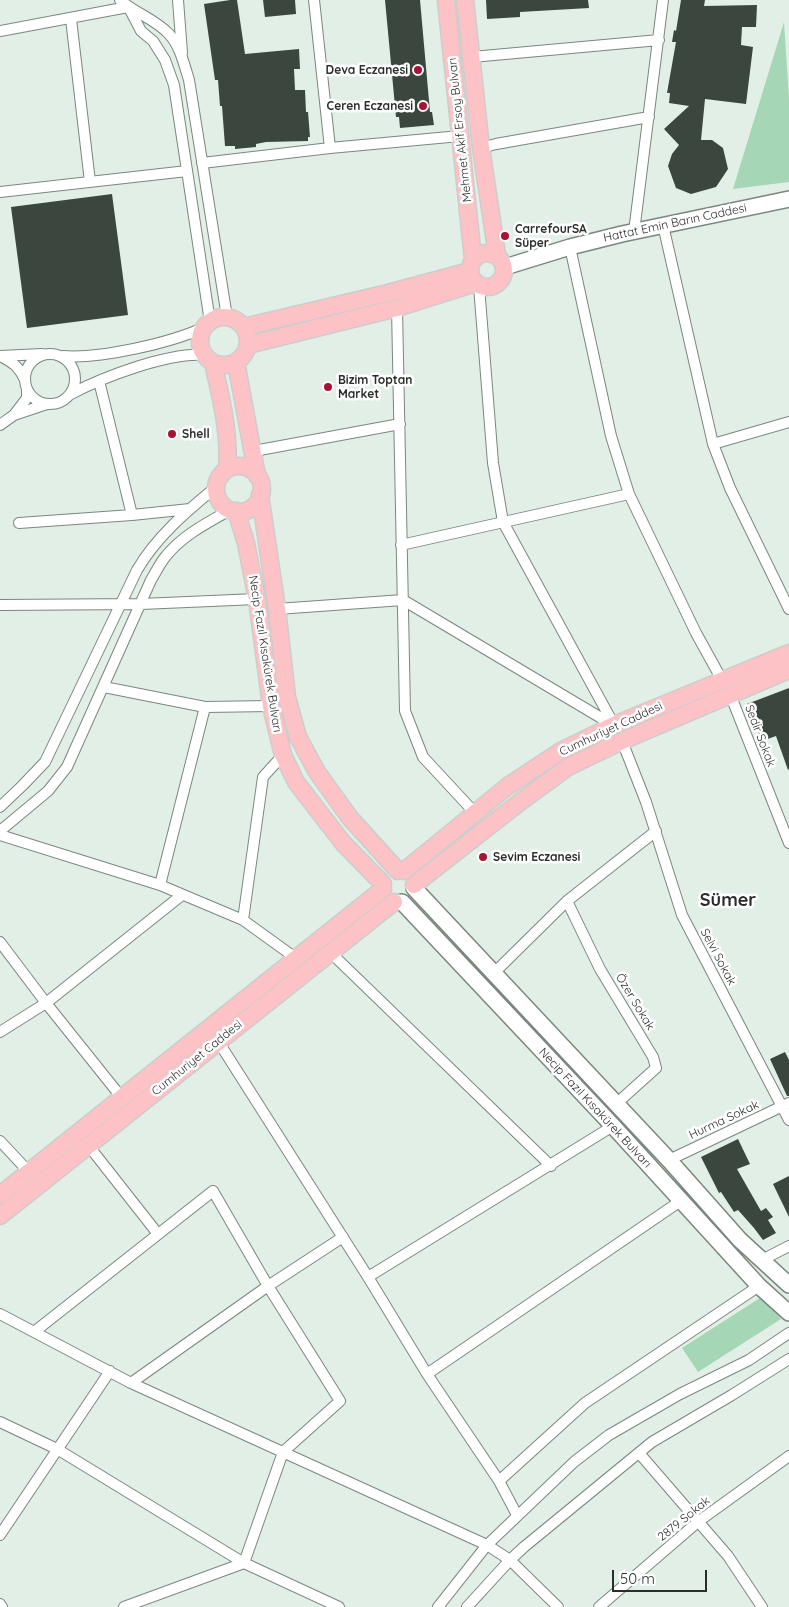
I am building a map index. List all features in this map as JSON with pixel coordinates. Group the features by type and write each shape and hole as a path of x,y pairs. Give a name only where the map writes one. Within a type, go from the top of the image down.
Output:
{"main road":[{"name":"Mehmet Akif Ersoy Bulvarı","path":"446,0 475,275"},
{"name":"Mehmet Akif Ersoy Bulvarı","path":"465,0 481,148 501,261"},
{"name":"Hattat Emin Barın Caddesi","path":"501,261 789,198"},
{"path":"248,345 397,308 475,275 482,253 492,253 501,261 503,278 500,282 489,287 475,275"},
{"path":"244,327 388,293 475,275"},
{"path":"209,359 228,365 236,362 244,354 248,345 248,336 244,327 236,320 227,317 218,318 207,324 200,341 209,359 219,388 229,449 228,469"},
{"path":"236,362 254,451 257,476 261,485 260,495 256,504 247,510 233,510 220,501 216,487 219,478 228,469 242,466 249,468 257,476"},
{"name":"Necip Fazıl Kısakürek Bulvarı","path":"260,495 278,609 287,696 298,737 317,772 350,818 401,871"},
{"name":"Necip Fazıl Kısakürek Bulvarı","path":"233,510 246,543 257,599 271,706 283,755 296,782 337,836 383,886"},
{"name":"Cumhuriyet Caddesi","path":"401,871 508,786 561,751 614,725 789,653"},
{"name":"Cumhuriyet Caddesi","path":"414,886 520,802 568,767 622,741 789,670"},
{"path":"401,871 412,878 414,886 410,897 398,902 388,898 383,886 388,874 401,871"},
{"name":"Cumhuriyet Caddesi","path":"0,1195 297,959 383,886"},
{"name":"Necip Fazıl Kısakürek Bulvarı","path":"414,886 493,974 669,1160 740,1240 789,1285"},
{"name":"Necip Fazıl Kısakürek Bulvarı","path":"398,902 613,1126 759,1286 789,1313"},
{"name":"Cumhuriyet Caddesi","path":"0,1216 218,1041 398,902"}],"street":[{"path":"120,0 169,34 182,54"},
{"path":"178,0 182,54 189,80 227,317"},
{"path":"314,0 330,148"},
{"path":"634,232 664,0"},
{"path":"0,31 128,7"},
{"path":"0,356 55,353 81,358 178,337 207,324 174,84 165,60 153,41 140,31 128,7"},
{"path":"71,18 90,182"},
{"path":"472,57 659,40"},
{"path":"481,148 649,117"},
{"path":"202,163 330,148 460,136"},
{"path":"0,192 187,171"},
{"path":"663,225 713,444 730,488 789,609"},
{"path":"570,247 612,436 629,494 696,633 722,680"},
{"path":"475,275 493,462 503,522 614,725"},
{"path":"397,308 404,711 423,757 475,813"},
{"path":"0,425 14,415 27,398 28,366 39,356 46,354"},
{"path":"14,415 47,404 60,402 71,394 99,381 176,356 191,354 209,359"},
{"path":"0,356 12,361 19,368 26,385 35,399 47,404"},
{"path":"63,356 70,362 76,378 71,394"},
{"path":"99,381 132,515"},
{"path":"713,444 789,422"},
{"path":"254,451 400,424"},
{"path":"0,807 45,762 62,730 121,603 148,552 190,508 216,487"},
{"path":"401,545 629,494"},
{"path":"19,523 132,515 190,508"},
{"path":"0,833 48,791 67,767 151,580 165,556 179,541 197,528 233,510"},
{"path":"0,605 140,604 257,599"},
{"path":"278,609 403,600 614,725"},
{"path":"104,687 205,708 271,706"},
{"name":"Sedir Sokak","path":"730,694 789,842"},
{"path":"160,885 205,708"},
{"name":"Selvi Sokak","path":"622,741 656,831 682,915 786,1105 789,1120"},
{"path":"242,920 263,776 283,755"},
{"path":"493,974 566,901 656,831"},
{"path":"0,833 160,885 242,920 297,959"},
{"path":"0,1032 46,1002 182,895"},
{"name":"Özer Sokak","path":"566,901 600,968 653,1057 656,1068 616,1104"},
{"path":"0,942 122,1098"},
{"path":"331,953 551,1166"},
{"path":"218,1041 343,1237 427,1374 500,1481 517,1515"},
{"name":"Hurma Sokak","path":"669,1160 786,1105"},
{"path":"368,1277 551,1166 613,1126"},
{"path":"0,1142 28,1172"},
{"path":"88,1145 158,1234"},
{"path":"34,1332 213,1191 268,1286 340,1401 283,1452 244,1563"},
{"path":"427,1374 682,1200"},
{"path":"132,1383 268,1286 343,1237"},
{"path":"762,1260 789,1246"},
{"path":"500,1481 585,1403 759,1286"},
{"path":"0,1314 132,1383 487,1545 510,1560 558,1607"},
{"path":"438,1607 487,1545 574,1462 609,1435 680,1394 748,1360 789,1333"},
{"path":"467,1607 510,1560 652,1442 789,1359"},
{"path":"0,1535 110,1371"},
{"path":"0,1422 57,1450 244,1563 339,1607"},
{"path":"639,1453 700,1521 728,1556 762,1607"},
{"name":"2879 Sokak","path":"599,1607 700,1521 789,1456"},
{"path":"124,1607 244,1563"}],"green space":[{"path":"784,22 789,98 789,182 733,189"},
{"path":"763,1296 781,1319 698,1372 682,1348"}],"building":[{"path":"237,0 245,54 299,49 300,69 294,69 295,90 305,90 310,137 308,137 308,141 266,142 256,144 256,147 235,149 235,146 225,146 222,106 220,106 218,80 215,80 204,4"},
{"path":"263,0 295,0 296,14 265,17"},
{"path":"385,0 420,0 430,112 432,112 434,125 400,128 399,117 396,117"},
{"path":"486,0 588,0 589,8 520,12 520,17 487,19"},
{"path":"681,0 705,0 704,6 757,5 756,27 742,27 741,45 753,47 746,104 705,99 701,140 712,140 723,148 728,169 716,187 691,194 676,188 668,166 672,154 679,145 664,129 689,106 669,103 670,93 667,93 676,42 672,42 674,30 676,31"},
{"path":"112,194 128,315 27,328 11,207"},
{"path":"789,688 788,770 776,736 762,741 747,704"},
{"path":"785,1052 789,1060 789,1096 787,1096 770,1059"},
{"path":"738,1139 750,1164 737,1169 761,1211 766,1208 773,1217 768,1220 776,1233 763,1240 738,1210 734,1212 721,1192 719,1193 701,1157"},
{"path":"789,1176 789,1217 773,1184"}],"place":[{"name":"Deva Eczanesi","path":"418,70"},
{"name":"Ceren Eczanesi","path":"423,106"},
{"name":"CarrefourSA Süper","path":"505,236"},
{"name":"Bizim Toptan Market","path":"328,387"},
{"name":"Shell","path":"172,434"},
{"name":"Sevim Eczanesi","path":"483,857"}],"district":[{"name":"Sümer","path":"728,901"}]}
